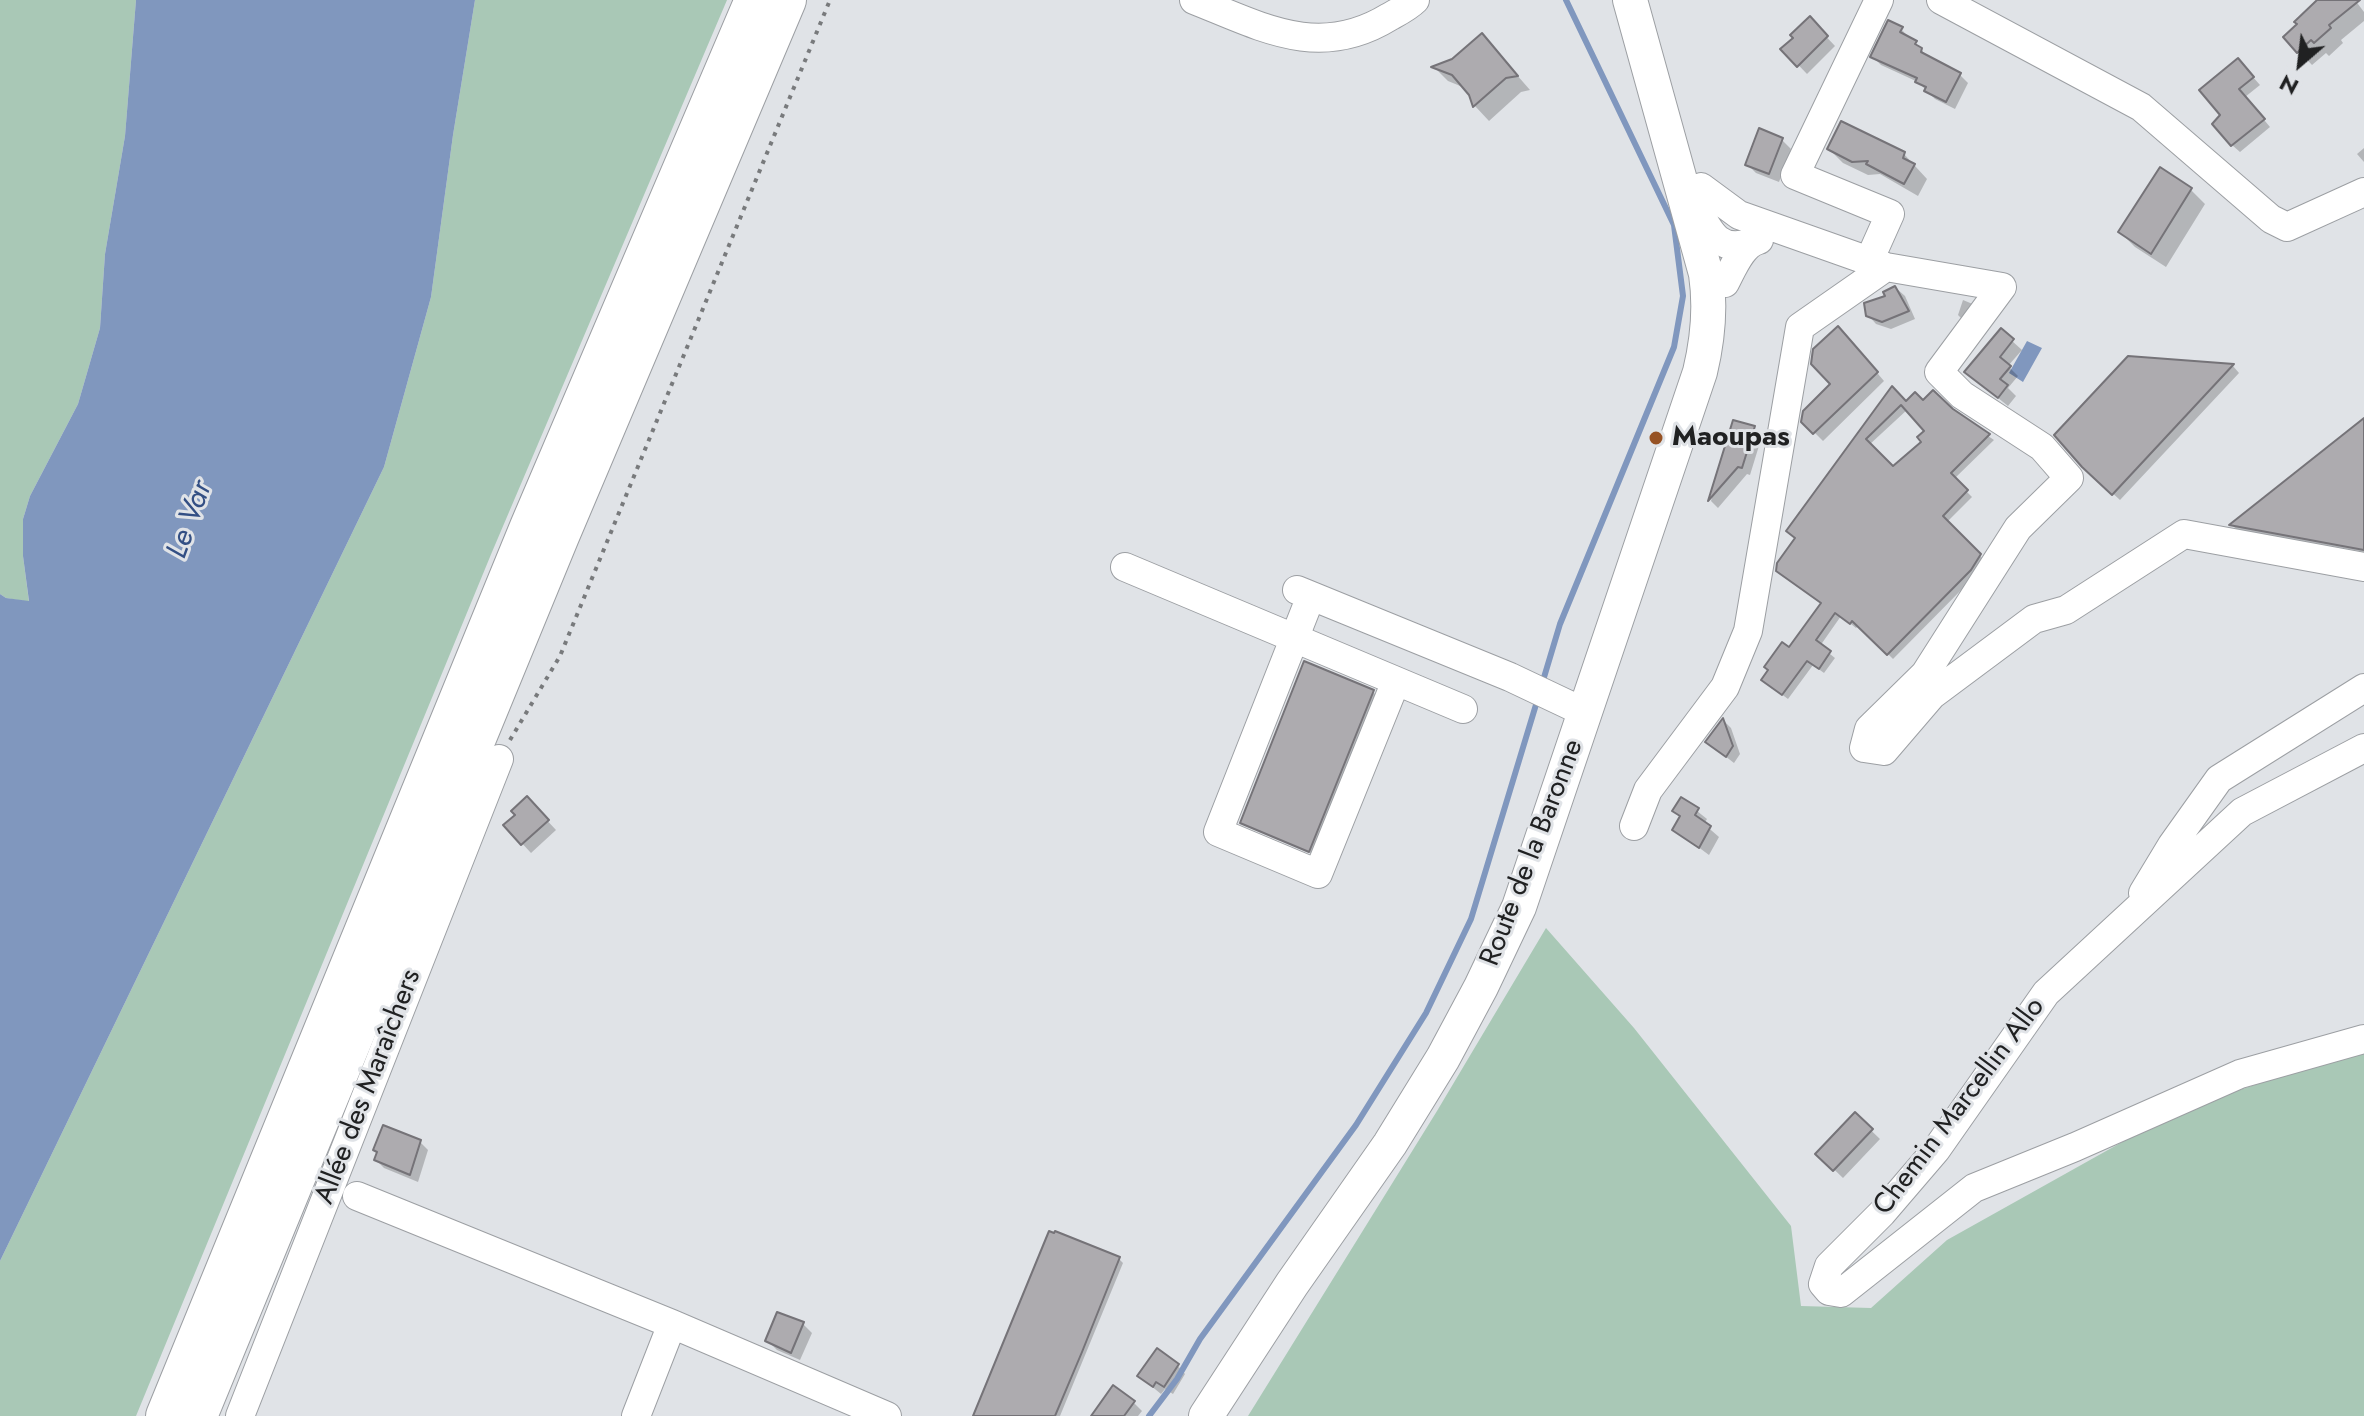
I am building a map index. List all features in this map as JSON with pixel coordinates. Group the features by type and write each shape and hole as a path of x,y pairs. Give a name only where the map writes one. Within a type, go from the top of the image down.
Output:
{"highway":[{"path":"166,1416 530,527 755,0"},
{"path":"197,1416 559,536 786,0"}],"main road":[{"name":"Route de la Baronne","path":"1206,1416 1292,1284 1390,1144 1443,1058 1519,907 1700,372 1707,341 1709,295 1724,245 1665,134 1658,95 1630,0"}],"street":[{"path":"1194,0 1280,33 1322,40 1371,28 1415,0"},
{"path":"1634,826 1648,790 1725,687 1748,631 1800,327 1877,264 1890,214 1795,175 1879,0"},
{"path":"1941,0 2141,107 2271,219 2287,227 2364,192"},
{"path":"1690,183 1724,245 1787,233 1877,264 2002,287 1939,372 1962,395 2042,447 2069,478 2018,528 1925,674 1869,729 1864,748 1884,751 1932,695 2034,619 2066,610 2184,534 2364,567"},
{"path":"1125,567 1463,709"},
{"path":"1396,681 1318,874 1218,832 1294,638 1304,593 1510,677 1586,713"},
{"path":"2126,921 2172,845 2219,779 2364,688"},
{"name":"Chemin Marcellin Allo","path":"2364,748 2242,812 2046,993 1936,1150 1882,1213 1829,1266 1823,1284 1829,1291 1841,1293 1974,1188 2240,1074 2364,1039"},
{"name":"Allée des Maraîchers","path":"240,1416 499,759"},
{"path":"357,1196 672,1324 887,1416"},
{"path":"636,1416 672,1324"}],"path":[{"path":"499,759 560,656 830,0"}],"green space":[{"path":"0,0 136,0 125,136 105,254 100,328 78,404 30,496 23,519 23,556 29,602 0,594"},
{"path":"475,0 727,0 492,552 136,1416 0,1416 0,1261 384,467 431,297"},
{"path":"1546,928 1634,1028 1791,1226 1801,1306 1871,1308 1947,1240 2183,1108 2364,1050 2364,1416 1248,1416"}],"water":[{"name":"Le Var","path":"136,0 475,0 431,297 384,467 0,1261 0,594 6,598 29,601 23,556 23,519 30,496 78,404 100,328 105,254 125,136"},
{"path":"2027,341 2042,348 2023,382 2009,373"}],"building":[{"path":"2317,0 2360,0 2329,25 2331,28 2314,43 2311,40 2297,53 2283,37"},
{"path":"1810,16 1828,36 1797,67 1780,49"},
{"path":"1888,20 1903,27 1900,32 1917,41 1915,44 1922,48 1921,52 1961,73 1946,102 1924,91 1926,87 1915,82 1917,78 1870,57"},
{"path":"1482,33 1518,76 1506,78 1473,107 1469,95 1452,75 1431,67 1452,59"},
{"path":"2238,58 2254,77 2239,89 2265,119 2231,146 2212,124 2220,115 2199,90"},
{"path":"1841,121 1905,152 1903,158 1915,164 1904,184 1866,164 1868,161 1852,162 1827,149"},
{"path":"1759,128 1783,138 1769,174 1745,165"},
{"path":"2160,167 2192,188 2151,254 2118,232"},
{"path":"1895,286 1909,311 1882,322 1866,316 1864,303 1885,296 1883,292"},
{"path":"1838,326 1878,372 1813,434 1801,422 1803,411 1830,384 1811,364 1813,349"},
{"path":"2001,328 2014,339 2000,357 2011,366 2000,379 2008,385 1998,398 1964,372"},
{"path":"2128,356 2234,364 2112,495 2054,435"},
{"path":"1892,386 1906,401 1915,392 1923,400 1933,390 1953,409 1990,434 1951,473 1968,490 1943,516 1981,554 1971,570 1887,655 1852,621 1850,624 1835,613 1816,640 1831,651 1819,669 1807,661 1782,695 1761,680 1768,670 1764,667 1782,642 1789,647 1821,603 1776,571 1777,563 1795,538 1786,531","holes":["1901,405 1924,431 1917,437 1921,442 1893,466 1866,439"]},
{"path":"2364,418 2364,550 2229,525"},
{"path":"1733,420 1755,426 1742,468 1738,467 1708,501"},
{"path":"1304,661 1374,690 1309,852 1240,823"},
{"path":"1723,718 1733,746 1726,757 1705,742"},
{"path":"527,796 549,820 521,845 503,825 515,815 511,811"},
{"path":"1681,797 1699,808 1695,815 1711,826 1699,848 1672,830 1680,816 1672,811"},
{"path":"1855,1112 1873,1129 1833,1171 1815,1154"},
{"path":"383,1125 421,1140 410,1175 374,1160 377,1152 373,1150"},
{"path":"1049,1231 1120,1257 1082,1352 1055,1416 973,1416"},
{"path":"777,1312 804,1322 791,1353 765,1341"},
{"path":"1157,1348 1179,1364 1164,1387 1156,1382 1153,1387 1137,1376"},
{"path":"1113,1385 1135,1401 1124,1416 1091,1416"}],"waterway":[{"path":"1542,684 1560,624 1674,347 1683,296 1674,225 1566,0"},
{"path":"1149,1416 1177,1379 1200,1339 1356,1125 1426,1013 1471,919 1538,698"}],"place":[{"name":"Maoupas","path":"1656,438"}]}
